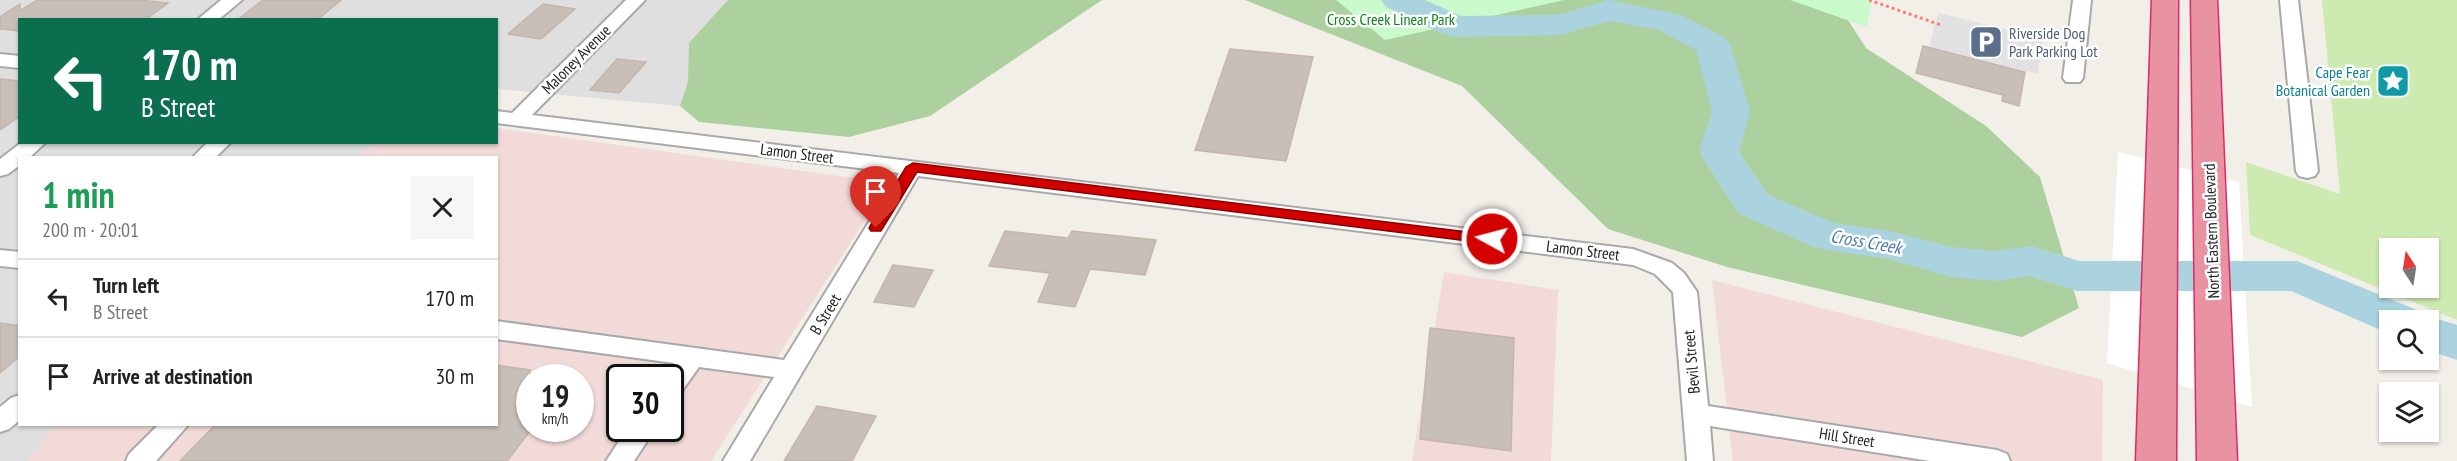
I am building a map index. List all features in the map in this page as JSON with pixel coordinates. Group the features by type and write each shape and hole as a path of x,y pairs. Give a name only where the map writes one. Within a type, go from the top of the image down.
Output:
{"highway":[{"path":"2156,461 2165,0"},
{"name":"North Eastern Boulevard","path":"2204,0 2217,461"}],"street":[{"path":"209,18 233,0"},
{"name":"Maloney Avenue","path":"507,118 636,0"},
{"path":"2073,78 2082,0"},
{"path":"2289,0 2307,171"},
{"path":"0,60 18,62"},
{"name":"Lamon Street","path":"507,118 1633,257 1650,261 1666,270"},
{"path":"0,169 33,144"},
{"path":"204,156 219,144"},
{"name":"B Street","path":"736,461 913,167"},
{"path":"0,258 18,260"},
{"name":"Bevil Street","path":"1666,270 1679,280 1685,292 1700,461"},
{"path":"498,330 791,370"},
{"path":"684,368 692,357"},
{"path":"0,422 18,407"},
{"name":"Hill Street","path":"1696,414 1997,461"},
{"path":"139,461 175,426"},
{"path":"619,461 633,442"}],"path":[{"path":"1869,0 1941,24"}],"shaded area":[{"path":"0,0 751,0 691,72 680,106 498,89 498,18 18,18 18,144 373,144 359,156 18,156 18,426 55,426 29,461 0,461"},
{"name":"Riverside Dog Park Parking Lot","path":"1938,13 2043,38 2038,74 1929,47"},
{"path":"498,128 889,183 711,461 29,461 55,426 498,426 498,156 358,156 373,144 498,144"},
{"path":"1444,272 1558,290 1551,461 1412,461"},
{"path":"1712,280 2103,380 2102,461 1733,461"}],"green space":[{"path":"728,0 1102,0 930,116 849,137 699,122 680,106 688,81 689,43"},
{"path":"1245,0 1849,0 1848,20 1866,48 1986,126 2040,177 2079,308 2022,337 1727,267 1608,229 1462,86"},
{"name":"Cross Creek Linear Park","path":"1336,0 1564,0 1385,40"},
{"path":"1790,0 1872,0 1867,27"},
{"name":"Cape Fear Botanical Garden","path":"2322,0 2457,0 2457,320 2439,313 2439,310 2433,310 2403,298 2439,298 2439,238 2379,238 2379,288 2250,235 2246,162 2340,194"}],"pier":[{"path":"2118,152 2239,182 2252,407 2107,363"}],"building":[{"path":"37,0 138,0 168,3 148,18 18,18 18,31 0,29 0,17 20,4 20,11"},
{"path":"263,0 341,0 319,18 240,18"},
{"path":"543,4 575,9 541,39 508,34"},
{"path":"1923,46 2025,72 2019,106 2002,101 2003,95 1916,73"},
{"path":"1230,49 1313,57 1286,161 1195,150"},
{"path":"617,59 646,62 619,93 590,90"},
{"path":"0,79 18,81 18,117 0,130"},
{"path":"1005,231 1068,238 1072,231 1156,240 1145,275 1090,269 1075,307 1038,302 1050,273 989,266"},
{"path":"893,265 933,270 914,307 874,302"},
{"path":"0,323 18,326 18,358 0,373"},
{"path":"1430,328 1514,338 1511,451 1420,439"},
{"path":"498,365 516,368 516,442 522,442 507,461 180,461 214,426 498,426"},
{"path":"817,406 876,416 852,461 784,461"}],"waterway":[{"name":"Cross Creek","path":"1398,0 1455,27 1560,25 1608,10 1669,22 1712,44 1731,111 1719,152 1753,204 1826,236 1890,245 1951,262 1996,266 2031,261 2077,276 2297,276 2379,311"},
{"name":"Cross Creek","path":"2439,336 2457,343"}],"place":[{"name":"Riverside Dog Park Parking Lot","path":"1986,42"},
{"name":"Cape Fear Botanical Garden","path":"2393,81"}],"route":[{"path":"876,228 913,167 1492,239"}]}
